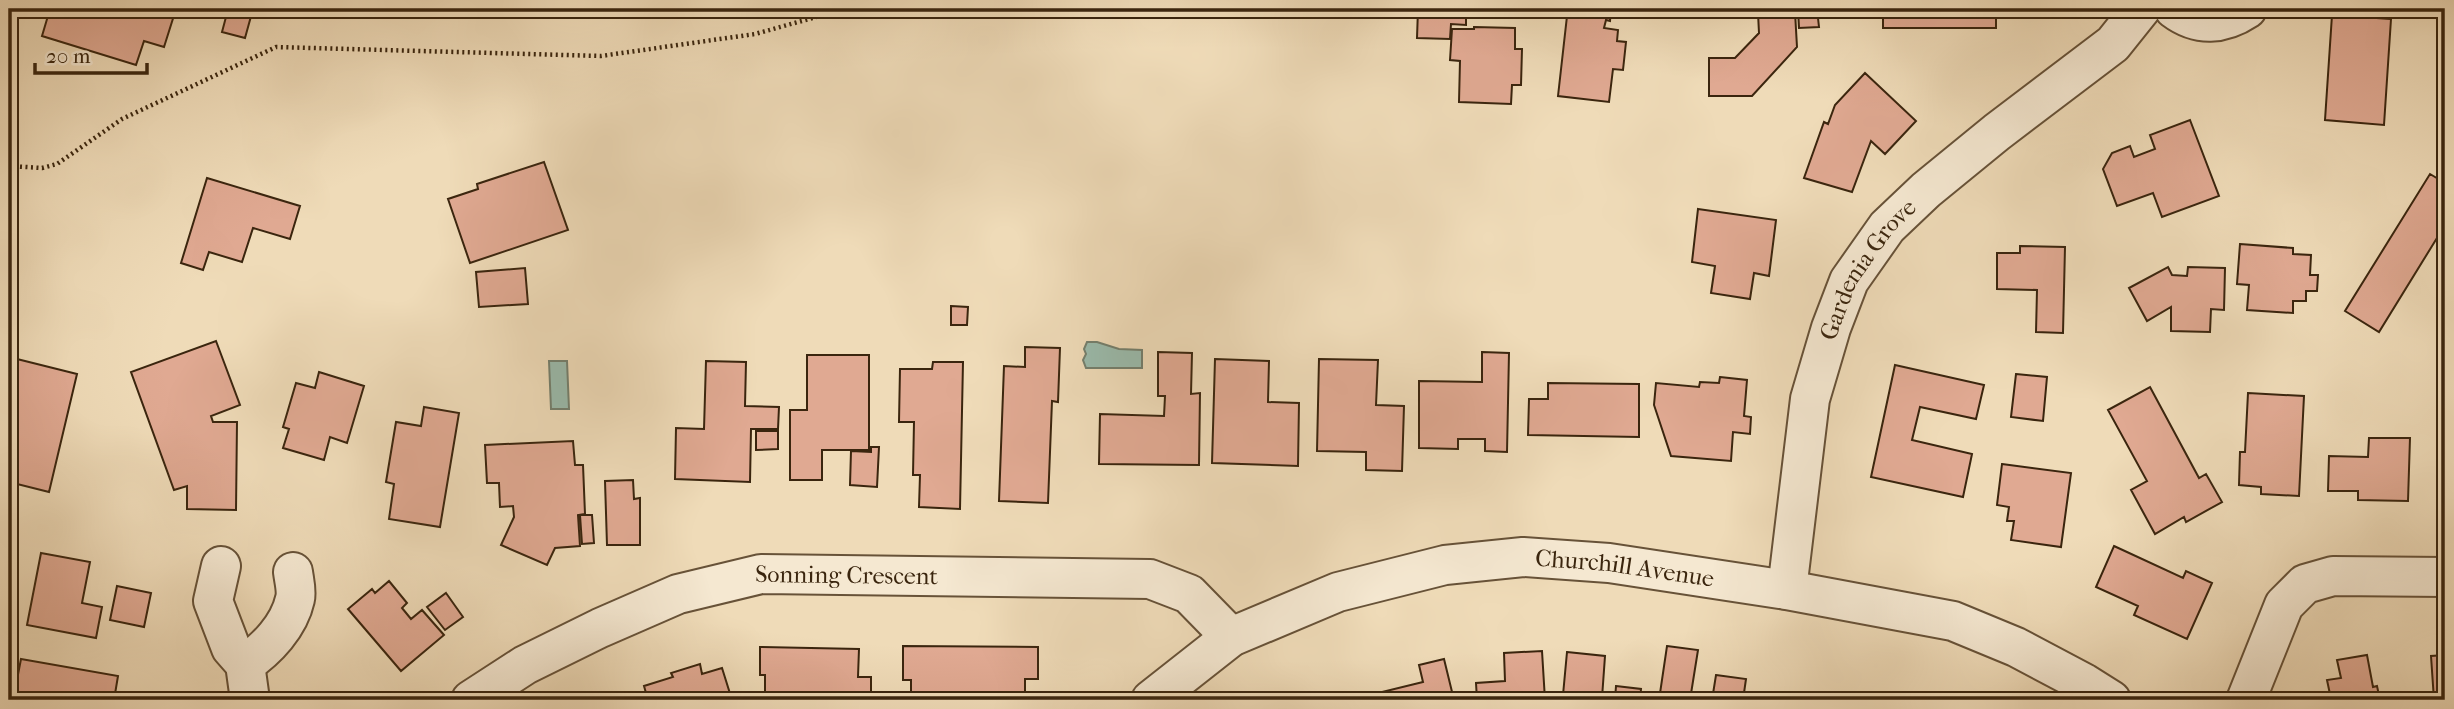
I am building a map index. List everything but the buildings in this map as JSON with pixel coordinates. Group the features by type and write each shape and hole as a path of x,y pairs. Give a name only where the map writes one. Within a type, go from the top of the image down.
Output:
{"street":[{"name":"Gardenia Grove","path":"2113,44 2141,9"},
{"path":"2181,13 2204,23 2220,22 2248,9"},
{"name":"Gardenia Grove","path":"1787,590 1810,399 1831,328 1849,281 1887,228 1926,190 1997,132 2113,44 2181,13"},
{"name":"Churchill Avenue","path":"1151,700 1231,637 1338,592 1445,565 1523,557 1609,563 1787,590 1953,621 2017,647 2111,700"},
{"path":"221,566 213,601 247,682"},
{"path":"247,682 259,654 283,627 296,598 293,572"},
{"name":"Sonning Crescent","path":"471,700 525,665 678,594 761,574 1150,579 1189,594 1231,637"},
{"path":"2246,700 2284,605 2305,584 2333,576 2445,577"}],"path":[{"path":"9,166 42,168 57,164 122,119 276,47 601,56 755,34 845,9"}],"shaded area":[{"path":"1087,342 1097,342 1119,349 1142,350 1142,368 1086,368 1083,360"},
{"path":"549,361 567,361 569,409 551,409"}]}
